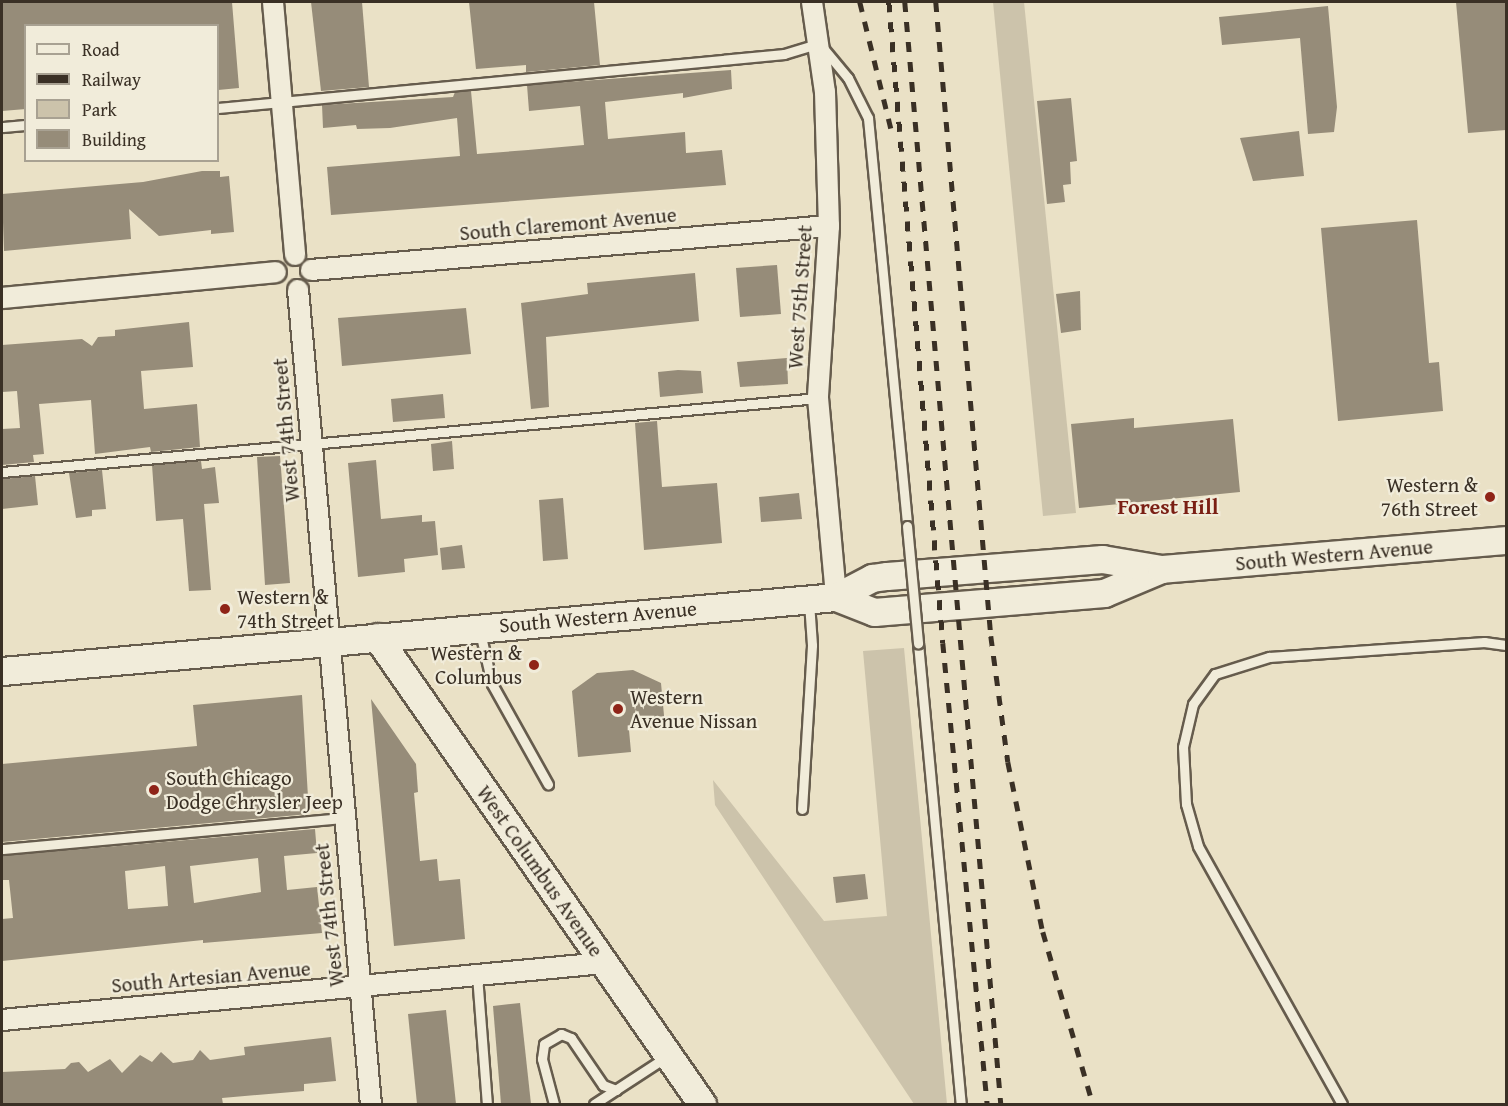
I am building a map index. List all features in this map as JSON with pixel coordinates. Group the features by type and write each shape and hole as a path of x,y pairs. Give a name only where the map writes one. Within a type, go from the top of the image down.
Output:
{"main road":[{"name":"South Western Avenue","path":"2,671 836,597 874,612 1104,593 1161,569 1506,540"},
{"name":"West Columbus Avenue","path":"377,637 702,1104"}],"street":[{"path":"273,2 295,255"},
{"name":"West 75th Street","path":"813,2 825,92 829,226 818,398 836,597"},
{"name":"South Claremont Avenue","path":"310,270 829,226"},
{"path":"295,255 305,260 310,270 309,280 298,290 282,286 276,272 280,261 295,255"},
{"path":"2,298 276,272"},
{"name":"West 74th Street","path":"298,290 371,1104"},
{"name":"South Artesian Avenue","path":"2,1020 361,988 604,963"}],"lane":[{"path":"219,108 784,54 819,43 848,78 868,118 961,1104"},
{"path":"2,127 24,125"},
{"path":"2,472 818,398"},
{"path":"802,809 812,645 808,599"},
{"path":"478,627 492,684 548,784"},
{"path":"1342,1104 1198,846 1186,804 1183,747 1193,704 1215,674 1269,657 1485,642 1506,645"},
{"path":"2,849 344,818"},
{"path":"477,975 487,1104"},
{"path":"554,1104 542,1059 544,1044 561,1034 571,1038 603,1085 616,1090"},
{"path":"594,1104 668,1055"}],"green space":[{"path":"993,2 1024,2 1076,513 1043,516"},
{"path":"904,648 947,1104 914,1104 715,805 713,780 824,921 887,916 863,651"}],"building":[{"path":"2,2 232,2 239,88 219,90 219,24 24,24 24,109 2,111"},
{"path":"311,2 362,2 369,87 321,91"},
{"path":"469,2 594,2 600,65 526,72 526,65 476,69"},
{"path":"1456,2 1506,2 1506,130 1468,133"},
{"path":"1328,6 1337,107 1334,132 1308,134 1300,38 1222,45 1219,17"},
{"path":"731,70 732,89 683,98 683,93 605,102 608,139 685,132 686,153 722,150 726,185 331,215 327,167 460,156 457,118 390,128 357,129 356,125 323,128 322,105 453,97 455,92 471,91 477,154 528,150 584,145 580,106 529,111 527,85"},
{"path":"1071,98 1077,161 1070,162 1071,184 1063,185 1065,202 1047,204 1037,101"},
{"path":"1299,131 1304,176 1253,181 1240,138"},
{"path":"202,171 220,171 220,177 229,176 234,232 211,234 211,230 159,236 129,209 131,239 4,251 2,194 143,182"},
{"path":"1417,220 1429,363 1439,362 1443,411 1338,421 1321,228"},
{"path":"777,265 781,314 740,317 736,268"},
{"path":"695,273 699,321 546,337 549,407 531,409 521,303 588,294 587,283"},
{"path":"1080,291 1081,330 1061,333 1056,294"},
{"path":"466,308 471,354 342,366 338,318"},
{"path":"189,322 193,367 141,371 144,409 197,404 200,447 151,452 150,447 95,454 91,400 39,404 44,454 33,455 34,462 2,465 2,429 20,428 17,391 2,392 2,345 82,339 92,346 98,337 115,336 115,330"},
{"path":"787,358 788,384 740,387 737,362"},
{"path":"701,371 703,393 660,397 658,372"},
{"path":"443,394 445,418 393,422 391,399"},
{"path":"1134,418 1134,428 1233,419 1240,492 1079,508 1071,424"},
{"path":"657,421 662,487 717,483 722,543 644,550 635,423"},
{"path":"452,441 454,469 433,471 431,444"},
{"path":"280,456 290,583 265,585 257,457"},
{"path":"376,460 381,519 422,515 422,522 435,521 438,555 404,559 405,572 358,577 348,463"},
{"path":"201,461 202,469 215,467 219,503 204,504 211,590 189,591 183,519 156,521 152,465"},
{"path":"102,470 106,509 92,510 92,516 76,518 69,473"},
{"path":"35,476 38,505 2,509 2,479"},
{"path":"799,493 802,519 761,522 759,497"},
{"path":"563,498 568,559 543,561 539,500"},
{"path":"462,545 465,568 442,570 440,548"},
{"name":"Western Avenue Nissan","path":"633,670 661,683 665,726 629,730 631,752 578,757 572,691 597,673"},
{"name":"South Chicago Dodge Chrysler Jeep","path":"302,695 309,814 2,842 2,764 197,746 193,705"},
{"path":"371,699 416,764 418,792 414,793 420,861 437,859 439,881 460,879 465,939 394,946"},
{"path":"315,829 317,853 284,856 287,890 317,887 322,933 203,943 203,940 2,961 2,919 13,918 9,880 2,880 2,856","holes":["258,858 261,892 194,903 190,866","165,866 168,906 128,909 125,871"]},
{"path":"865,874 868,899 836,903 833,877"},
{"path":"520,1003 531,1104 501,1104 493,1006"},
{"path":"446,1010 456,1104 417,1104 408,1014"},
{"path":"331,1037 336,1081 304,1084 304,1091 222,1098 223,1104 2,1104 2,1072 65,1069 71,1063 79,1062 88,1072 110,1059 122,1073 140,1055 152,1062 161,1052 173,1063 193,1060 200,1050 210,1060 245,1055 244,1047"}],"railway":[{"path":"860,2 893,136"},
{"path":"889,2 943,643 987,1104"},
{"path":"905,2 1001,1104"},
{"path":"936,2 991,636 1008,762 1043,932 1093,1104"}],"place":[{"name":"Western & 76th Street","path":"1490,497"},
{"name":"Western & 74th Street","path":"225,609"},
{"name":"Western & Columbus","path":"534,665"},
{"name":"Western Avenue Nissan","path":"618,709"},
{"name":"South Chicago Dodge Chrysler Jeep","path":"154,790"}],"district":[{"name":"Forest Hill","path":"1168,507"}]}
